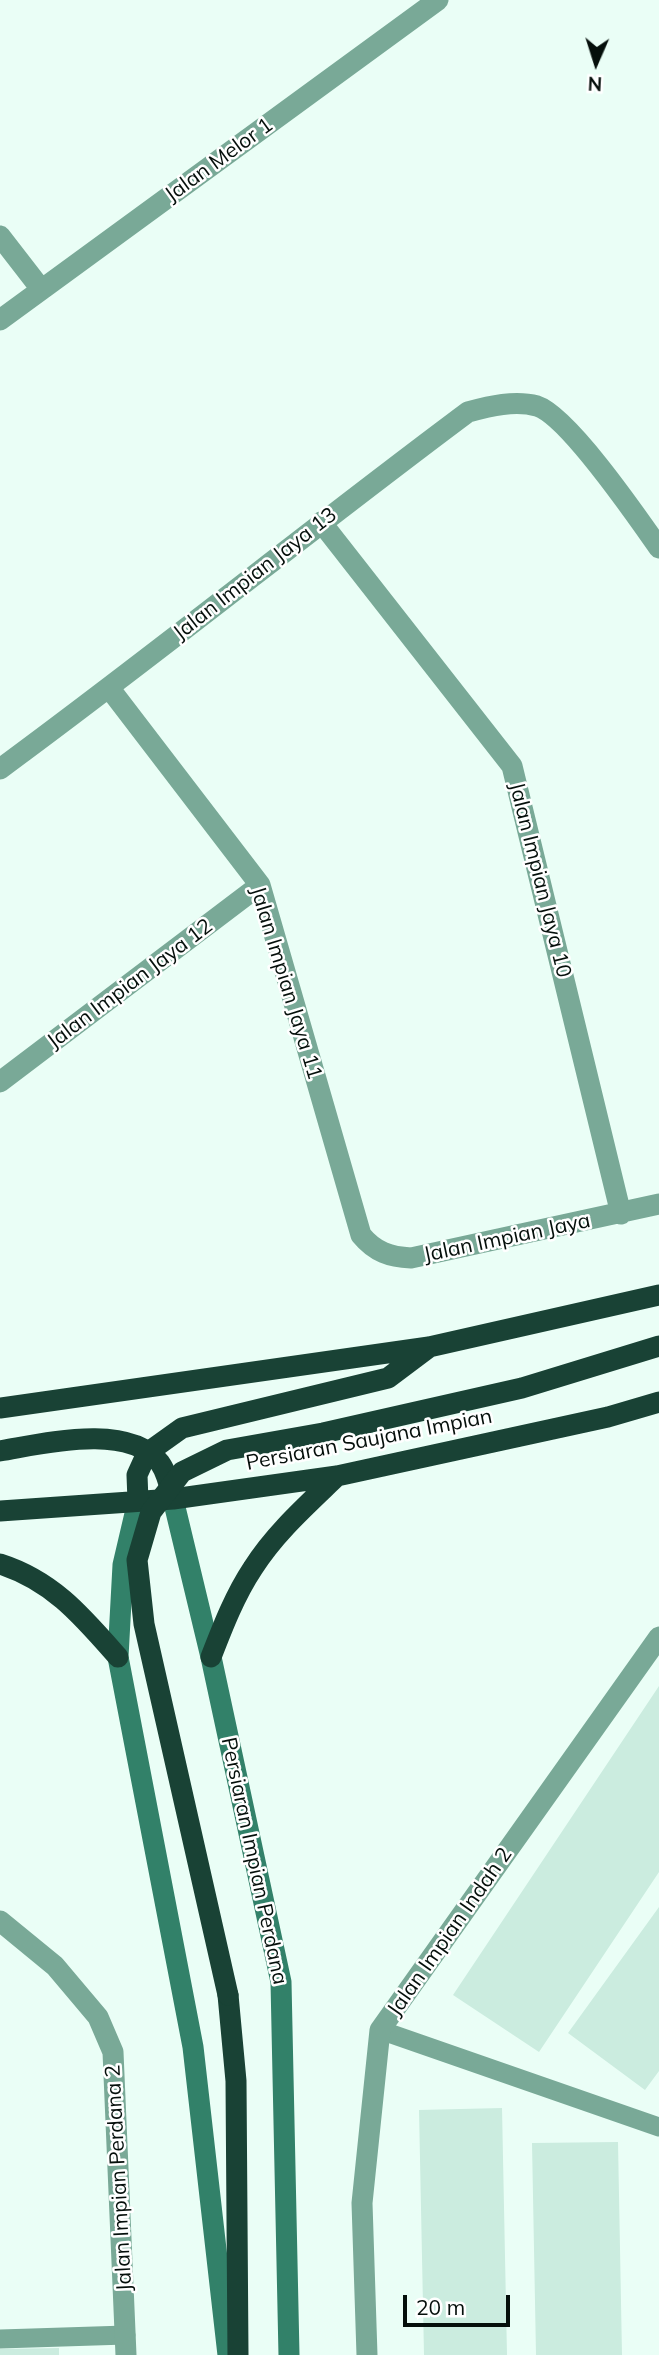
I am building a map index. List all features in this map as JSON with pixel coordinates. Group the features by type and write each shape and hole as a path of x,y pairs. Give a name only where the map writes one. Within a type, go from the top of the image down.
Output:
{"highway":[{"path":"0,1408 429,1348 659,1295"},
{"path":"238,2355 236,2081 228,1996 144,1623 137,1560 152,1512 182,1472 227,1450 323,1433 522,1388 659,1346"},
{"path":"138,1501 137,1475 147,1453 181,1428 388,1378 429,1348"},
{"name":"Persiaran Saujana Impian","path":"0,1511 173,1499 337,1476 608,1417 659,1402"},
{"path":"0,1451 75,1439 113,1440 147,1453 160,1463 173,1499"},
{"path":"211,1657 231,1607 253,1567 289,1523 337,1476"},
{"path":"0,1564 46,1583 84,1617 118,1657"}],"street":[{"name":"Jalan Melor 1","path":"0,320 438,0"},
{"path":"0,236 41,289"},
{"name":"Jalan Impian Jaya 13","path":"0,769 110,689 321,522 468,412 495,405 520,404 539,407 555,418 589,455 659,548"},
{"name":"Jalan Impian Jaya 10","path":"321,522 512,766 621,1214"},
{"name":"Jalan Impian Jaya 11","path":"110,689 260,886 361,1235"},
{"name":"Jalan Impian Jaya 12","path":"0,1082 260,886"},
{"name":"Jalan Impian Jaya","path":"361,1235 371,1247 383,1254 411,1258 659,1204"},
{"name":"Persiaran Impian Perdana","path":"173,1499 211,1657 281,1982 289,2355"},
{"path":"138,1501 123,1565 118,1657 193,2047 228,2355"},
{"name":"Jalan Impian Indah 2","path":"367,2355 362,2203 380,2030 659,1637"},
{"name":"Jalan Impian Perdana 2","path":"0,1921 64,1976 98,2017 113,2052 126,2345"}],"lane":[{"path":"380,2030 659,2127"},
{"path":"0,2339 126,2345"}],"building":[{"path":"659,1686 659,1872 539,2052 453,1995"},
{"path":"659,1907 659,2071 645,2090 568,2033"},
{"path":"502,2108 507,2355 424,2355 419,2110"},
{"path":"618,2142 622,2355 536,2355 532,2143"},
{"path":"59,2348 59,2355 0,2355 0,2349"}]}
